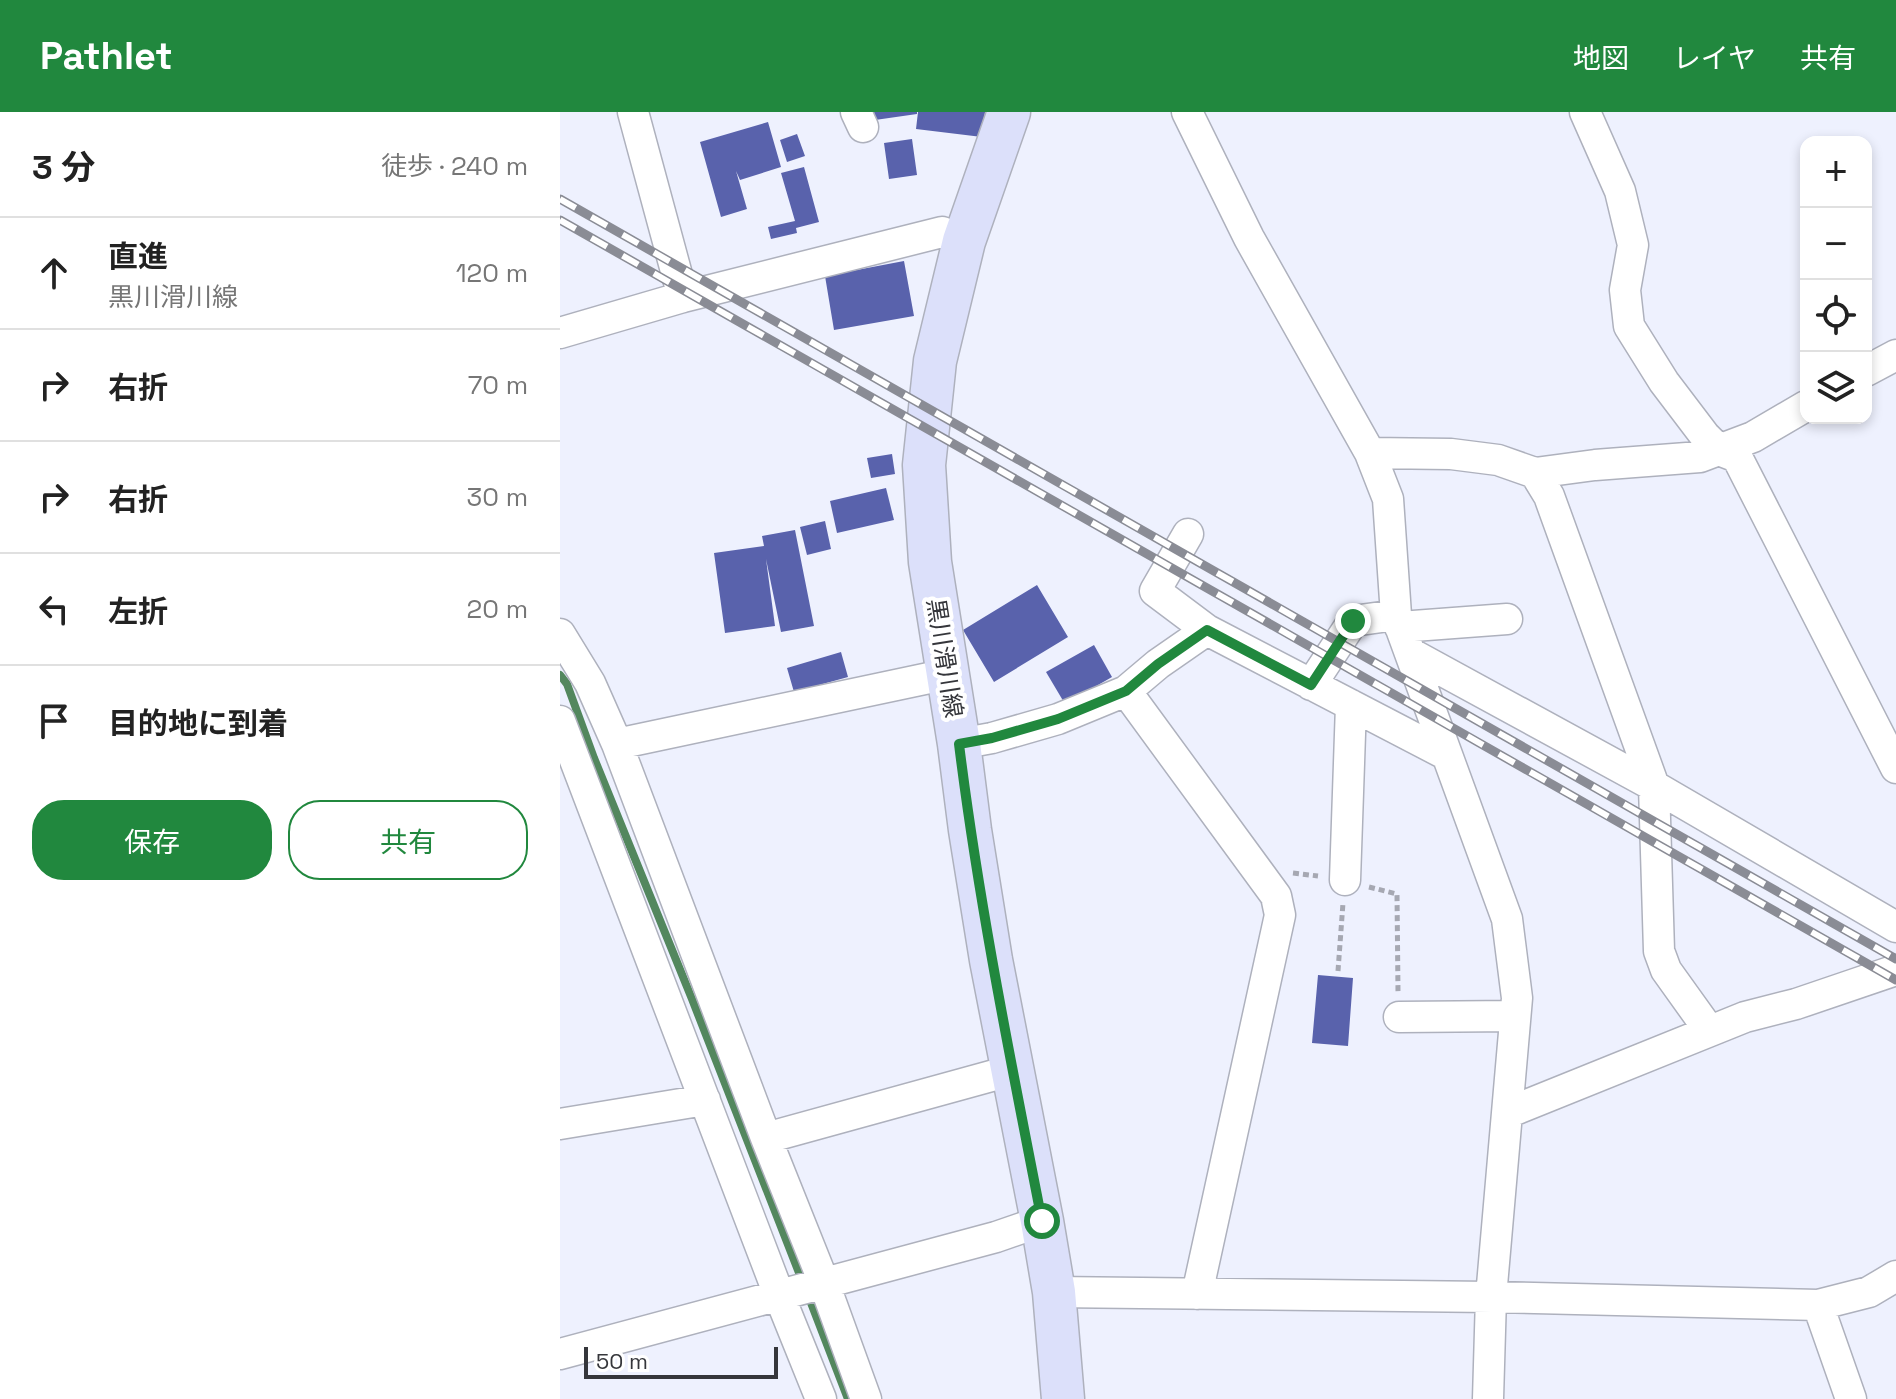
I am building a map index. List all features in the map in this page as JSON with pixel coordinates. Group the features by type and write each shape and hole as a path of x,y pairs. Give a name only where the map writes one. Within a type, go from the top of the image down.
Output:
{"main road":[{"name":"黒川滑川線","path":"1009,112 964,241 935,361 924,465 930,562 991,960 1054,1292 1063,1399"}],"street":[{"path":"633,112 683,297"},
{"path":"1187,112 1249,238 1370,453 1388,499 1402,632 1507,919 1517,998 1491,1297 1488,1399"},
{"path":"1585,112 1620,191 1633,245 1625,290 1629,326 1664,382 1705,436 1719,450 1737,457 1896,768"},
{"path":"560,333 683,297 942,232 964,241"},
{"path":"1872,368 1896,355"},
{"path":"1370,453 1451,454 1498,460 1535,473 1700,457 1753,437 1800,410"},
{"path":"1535,473 1549,496 1654,786 1659,951 1666,970 1709,1030"},
{"path":"1188,534 1155,591 1207,630 1447,755"},
{"path":"1402,632 1507,619"},
{"path":"1311,685 1353,621 1402,632 1654,786 1896,927"},
{"path":"959,744 1058,719 1126,691 1207,630"},
{"path":"560,634 590,683 617,744 866,1399"},
{"path":"617,744 948,674"},
{"path":"1126,691 1276,896 1280,915 1197,1294"},
{"path":"1345,880 1351,705"},
{"path":"560,721 821,1399"},
{"path":"1507,1113 1709,1030 1896,970"},
{"path":"1399,1017 1515,1016"},
{"path":"766,1138 1013,1070"},
{"path":"560,1124 705,1100"},
{"path":"560,1354 996,1237 1042,1221"},
{"path":"1054,1292 1491,1297 1818,1305 1869,1292 1896,1276"},
{"path":"1818,1305 1851,1399"}],"path":[{"path":"1267,885 1288,872 1345,880 1397,894 1399,1017"},
{"path":"1338,971 1345,880"}],"building":[{"path":"874,112 917,112 917,114 875,120"},
{"path":"918,112 985,112 982,137 916,129"},
{"path":"768,122 781,167 740,180 736,171 747,209 721,217 700,142"},
{"path":"797,134 805,156 787,162 780,140"},
{"path":"912,139 917,175 889,179 884,143"},
{"path":"804,167 819,222 796,228 797,233 771,239 768,227 795,221 781,173"},
{"path":"904,261 914,316 834,330 825,276"},
{"path":"892,454 895,474 871,478 867,458"},
{"path":"886,488 894,520 837,533 830,501"},
{"path":"825,521 831,549 807,555 800,527"},
{"path":"795,530 814,626 781,632 766,559 775,626 725,633 714,553 764,546 762,536"},
{"path":"1037,585 1068,637 994,682 963,630"},
{"path":"1094,645 1112,677 1065,704 1046,672"},
{"path":"841,652 848,677 794,692 787,668"},
{"path":"1318,975 1353,978 1348,1046 1312,1043"}],"waterway":[{"path":"560,675 567,684 803,1283"},
{"path":"808,1295 848,1399"}],"railway":[{"path":"560,199 1896,959"},
{"path":"560,220 1896,980"}],"route":[{"path":"1042,1221 991,960 959,744 1058,719 1126,691 1207,630 1311,685 1353,621"}]}
